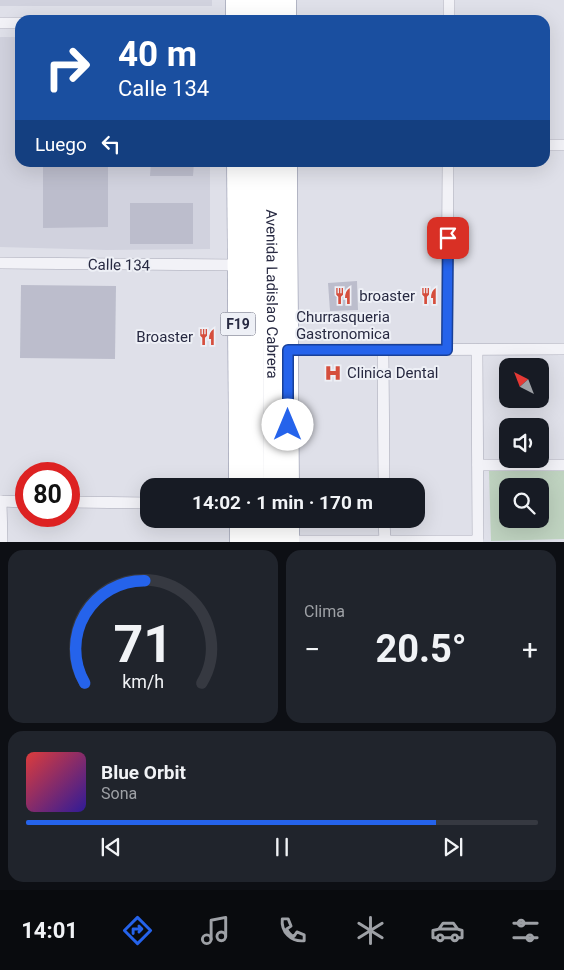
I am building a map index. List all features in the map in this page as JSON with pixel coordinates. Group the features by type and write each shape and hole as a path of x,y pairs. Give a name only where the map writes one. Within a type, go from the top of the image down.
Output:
{"highway":[{"path":"236,0 236,15"},
{"path":"286,0 286,15"},
{"name":"F19","path":"237,167 239,478"},
{"name":"Avenida Ladislao Cabrera","path":"287,167 289,478"},
{"path":"240,528 240,542"},
{"path":"284,542 287,528"}],"main road":[{"path":"253,0 253,15"},
{"path":"270,0 270,15"},
{"name":"Avenida Ladislao Cabrera","path":"254,167 255,478"},
{"name":"Avenida Ladislao Cabrera","path":"271,167 273,478"},
{"path":"256,528 256,542"},
{"path":"277,528 284,542"}],"street":[{"path":"448,15 449,0"},
{"path":"0,23 15,23"},
{"path":"550,144 564,144"},
{"path":"447,350 448,167"},
{"name":"Calle 134","path":"0,263 238,265"},
{"path":"288,350 564,349"},
{"path":"382,350 384,478"},
{"path":"284,542 478,542 477,350"},
{"path":"478,465 564,465"},
{"path":"2,542 1,501 15,502"},
{"path":"80,502 140,503"},
{"path":"384,528 384,542"}],"shaded area":[{"path":"0,0 212,0 212,6 0,6"},
{"path":"0,37 15,37 15,167 210,167 210,249 107,250 0,247"}],"green space":[{"path":"564,469 564,539 491,541 489,471"}],"building":[{"path":"43,167 108,167 108,227 43,228"},
{"path":"151,167 194,167 193,176 150,176"},
{"path":"130,203 193,203 193,244 130,244"},
{"name":"Churrasqueria Gastronomica","path":"357,281 358,310 330,311 328,283"},
{"path":"21,285 116,286 115,359 20,358"}],"place":[{"name":"Churrasqueria Gastronomica","path":"343,296"},
{"name":"broaster","path":"429,296"},
{"name":"Broaster","path":"207,337"},
{"name":"Clinica Dental","path":"333,373"}],"route":[{"path":"288,425 288,350 447,350 448,238"}]}
